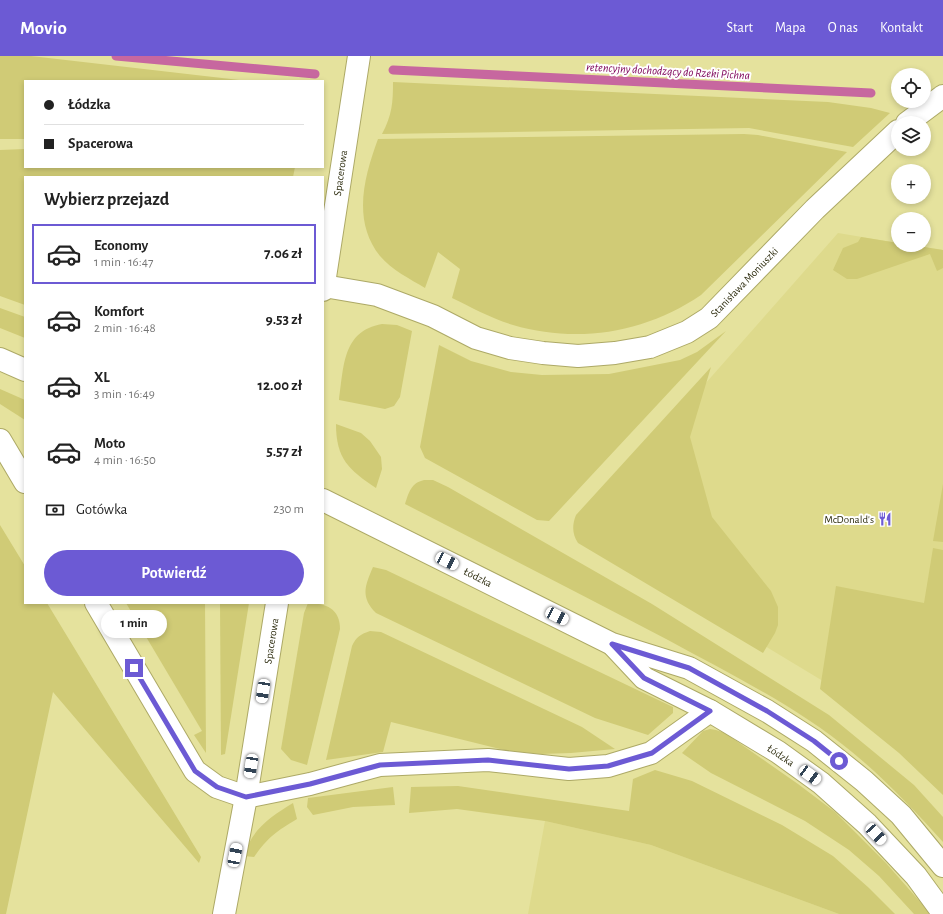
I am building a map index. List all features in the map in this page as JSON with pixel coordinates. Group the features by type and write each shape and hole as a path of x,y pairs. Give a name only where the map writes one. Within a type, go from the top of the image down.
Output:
{"street":[{"name":"Spacerowa","path":"324,282 359,56"},
{"path":"916,116 943,96"},
{"name":"Stanisława Moniuszki","path":"324,288 377,295 433,316 476,338 517,349 578,356 615,353 650,346 687,332 709,318 815,209 891,138"},
{"path":"0,359 24,370"},
{"path":"0,440 24,480"},
{"name":"Łódzka","path":"324,500 612,644 689,668 767,711 814,741 864,781 901,815 943,866"},
{"path":"97,604 195,771 217,787 246,797 310,784 380,765 488,760 569,769 608,766 652,753 710,711"},
{"name":"Spacerowa","path":"224,914 246,797 277,604"},
{"name":"Łódzka","path":"612,644 644,678 710,711 778,752 821,783 872,830 916,876 943,913"}],"shaded area":[{"path":"0,56 31,56 239,80 24,80 24,139 0,139"},
{"path":"393,82 828,102 871,108 890,113 853,147 749,128 382,134 388,121 391,109"},
{"path":"758,135 847,152 701,295 680,308 634,326 586,334 562,334 537,331 513,325 489,316 452,298 460,269 438,252 425,288 401,274 380,256 371,242 366,228 363,214 365,183 368,168 378,139"},
{"path":"24,149 24,168 295,168 293,176 24,176 24,305 0,296 0,150"},
{"path":"838,233 891,242 891,252 931,252 931,248 943,250 943,789 856,701 755,640 653,443"},
{"path":"861,237 891,242 891,252 931,252 931,248 943,250 943,268 937,271 930,254 857,279 847,279 833,270 843,248 858,242"},
{"path":"0,308 24,317 24,338 0,328"},
{"path":"382,324 397,325 412,331 400,397 394,406 385,409 339,400 344,363 352,342 359,334 369,328"},
{"path":"726,331 549,521 537,520 425,458 420,447 439,345 471,361 511,372 542,375 609,374 680,360 697,352"},
{"path":"711,367 690,437 712,517 771,591 778,607 778,625 763,653 578,543 574,533 573,526 576,515"},
{"path":"0,389 24,400 24,419 0,404"},
{"path":"336,424 361,433 370,441 381,457 382,469 376,488 351,469 346,462 338,446"},
{"path":"424,480 433,480 448,487 652,604 829,715 914,785 943,817 943,842 899,795 864,762 831,735 786,705 668,640 405,504 409,492 413,486"},
{"path":"943,484 943,542 933,541"},
{"path":"0,525 24,564 24,604 48,604 201,857 199,863 53,692 6,914 0,914"},
{"path":"933,548 943,550 943,795 899,753 820,689 836,586 924,603"},
{"path":"373,567 386,570 673,707 673,713 648,735 595,718 376,613 368,602 366,596 366,586"},
{"path":"127,604 205,604 206,753 194,735 202,731"},
{"path":"220,604 249,604 225,754 221,755"},
{"path":"308,604 321,604 331,608 338,616 340,629 307,765 291,760 281,749 304,613"},
{"path":"370,631 381,632 582,727 615,749 541,754 508,751 391,722 383,752 326,760 352,646 359,636"},
{"path":"710,729 725,733 835,812 886,863 929,914 914,914 879,876 849,850 805,821 711,773 682,753 703,731"},
{"path":"655,770 692,781 782,825 833,856 869,888 895,914 839,914 651,845 545,821 457,809 409,813 411,787 458,786 629,811 633,779"},
{"path":"393,787 395,805 353,807 313,815 307,807 308,798"},
{"path":"293,803 297,819 273,835 254,857 244,856 251,839 262,825"},
{"path":"545,821 651,845 839,914 528,914"}],"waterway":[{"name":"retencyjny dochodzący do Rzeki Pichna","path":"116,56 315,74"},
{"name":"retencyjny dochodzący do Rzeki Pichna","path":"393,70 871,93"}],"place":[{"name":"McDonald's","path":"885,519"}],"route":[{"path":"134,668 195,771 217,787 246,797 310,784 380,765 488,760 569,769 608,766 652,753 710,711 644,678 612,644 689,668 767,711 814,741 839,761"}]}
